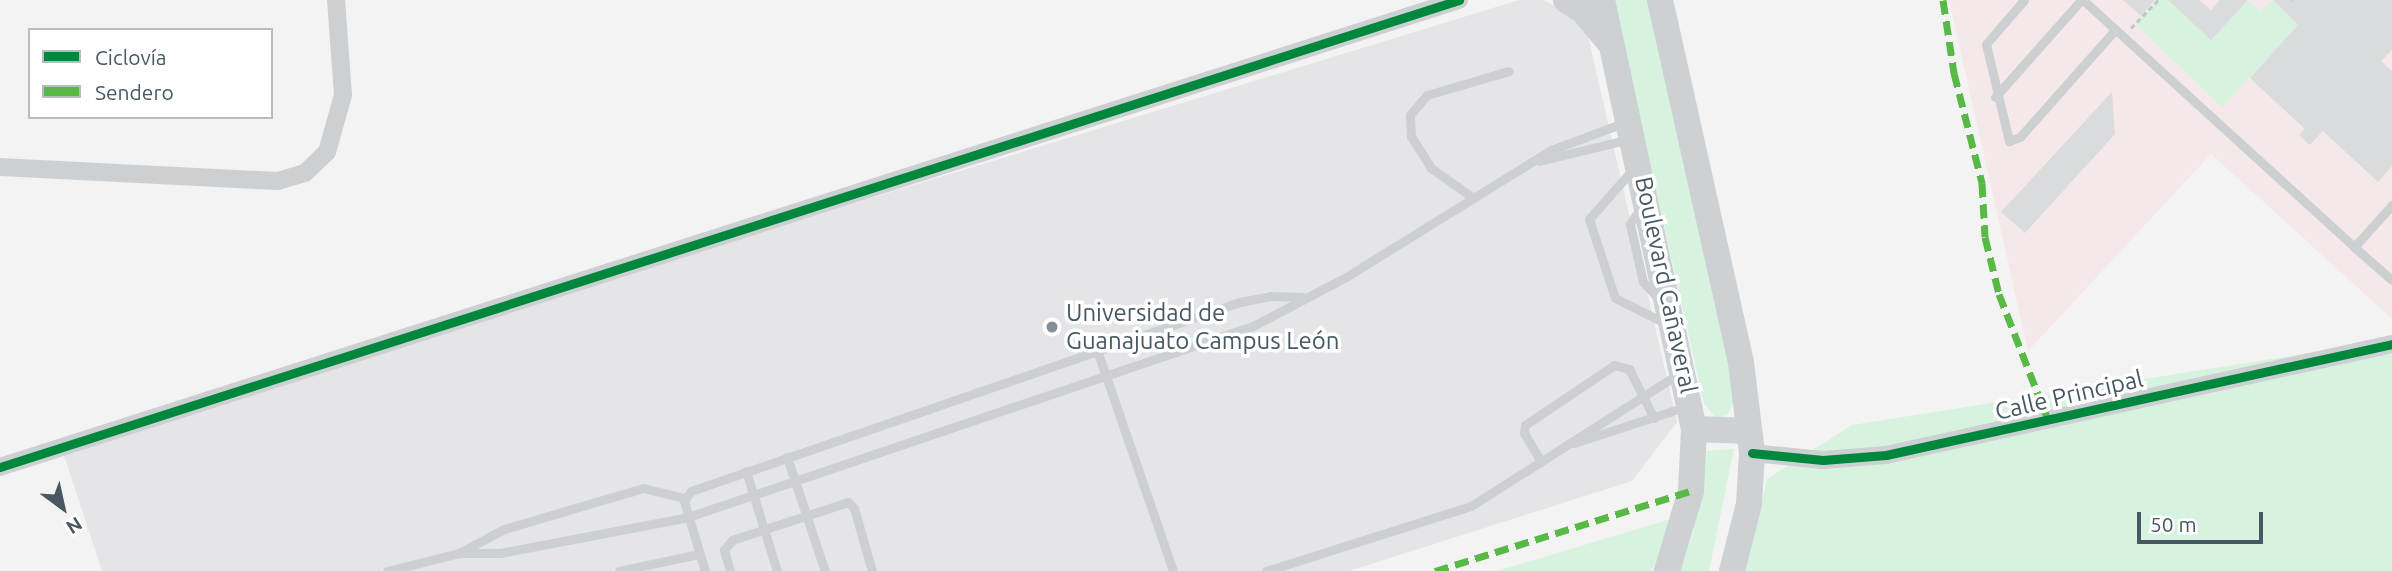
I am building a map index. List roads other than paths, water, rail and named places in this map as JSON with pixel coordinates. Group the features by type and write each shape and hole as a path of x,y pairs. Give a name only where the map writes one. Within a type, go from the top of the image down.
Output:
{"street":[{"path":"0,167 278,181 305,173 327,152 342,95 336,0"},
{"path":"0,467 1435,4 1459,0"},
{"path":"1566,0 1601,30 1616,53"},
{"name":"Boulevard Cañaveral","path":"1602,0 1648,199 1693,417 1691,491 1667,571"},
{"path":"1660,0 1741,362 1750,442 1749,504 1732,571"},
{"path":"1667,34 1670,0"},
{"name":"Calle Principal","path":"1750,442 1823,460 1886,455 2392,344"},
{"path":"1693,417 1750,442"}],"lane":[{"path":"2024,0 1986,44 1995,97 2006,137 2016,140 2115,30"},
{"path":"1995,97 2082,0 2392,280"},
{"path":"1472,197 1431,168 1411,136 1410,115 1427,95 1508,71"},
{"path":"387,571 458,553 500,553 688,517 1268,320 1302,297 1346,277 1472,197 1570,141 1635,140"},
{"path":"1533,162 1635,140"},
{"path":"1635,140 1589,219 1615,298 1674,319"},
{"path":"2354,247 2392,205"},
{"path":"684,498 691,491 746,471 1240,302 1270,296 1302,297"},
{"path":"1097,350 1173,571"},
{"path":"1541,462 1524,433 1525,425 1615,365 1627,366 1654,418"},
{"path":"1266,571 1454,514 1574,443 1595,424 1685,370"},
{"path":"1574,443 1654,418 1693,417"},
{"path":"787,457 825,571"},
{"path":"746,471 777,571"},
{"path":"458,553 504,528 643,488 684,498"},
{"path":"684,498 705,571"},
{"path":"730,571 724,550 728,542 806,514 852,504 872,571"},
{"path":"619,571 699,554"}],"place":[{"name":"Universidad de Guanajuato Campus León","path":"1052,327"}]}
